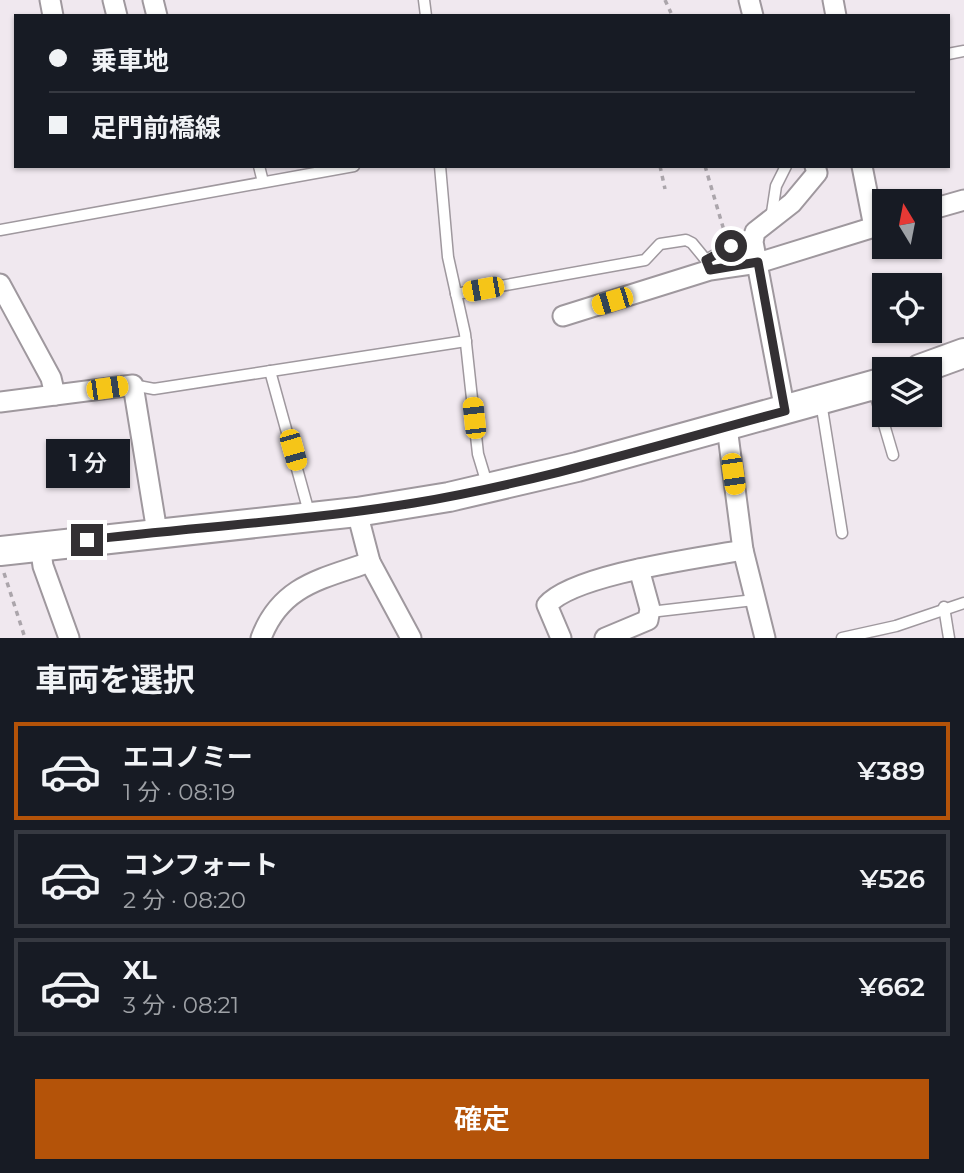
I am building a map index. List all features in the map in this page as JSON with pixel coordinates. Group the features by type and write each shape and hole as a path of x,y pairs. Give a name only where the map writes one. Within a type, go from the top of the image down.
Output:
{"main road":[{"path":"942,361 964,353"},
{"path":"1,558 40,545 357,512 488,488 727,427 872,386"}],"street":[{"path":"863,168 872,201"},
{"path":"785,411 758,262 752,243 755,232 792,202 819,169"},
{"path":"942,206 964,200"},
{"path":"563,316 708,265 758,262 872,228"},
{"path":"0,284 51,378 55,395"},
{"path":"0,402 133,384 157,532"},
{"path":"727,427 743,550 765,638"},
{"path":"357,512 370,562 411,638"},
{"path":"40,545 43,565 69,638"},
{"path":"561,638 547,610 551,601 571,590 639,569 743,550"},
{"path":"261,638 272,612 293,591 370,562"},
{"path":"605,638 644,624 650,612 639,569"}],"lane":[{"path":"260,168 263,182"},
{"path":"0,230 343,168"},
{"path":"440,168 445,235 466,341 478,454 488,488"},
{"path":"771,219 776,186 785,168"},
{"path":"456,294 645,260 660,244 686,240 692,243 708,265 731,246 755,232"},
{"path":"133,384 154,389 466,341"},
{"path":"270,371 311,517"},
{"path":"821,401 842,533"},
{"path":"886,427 892,455"},
{"path":"650,612 754,600"},
{"path":"842,638 897,626 944,607 964,603"},
{"path":"944,607 949,638"}],"path":[{"path":"665,0 671,13"},
{"path":"660,168 665,189"},
{"path":"706,168 731,246"},
{"path":"1,558 25,638"}],"route":[{"path":"87,540 357,512 431,500 577,467 785,411 758,262 710,270 706,260 731,246"}]}
